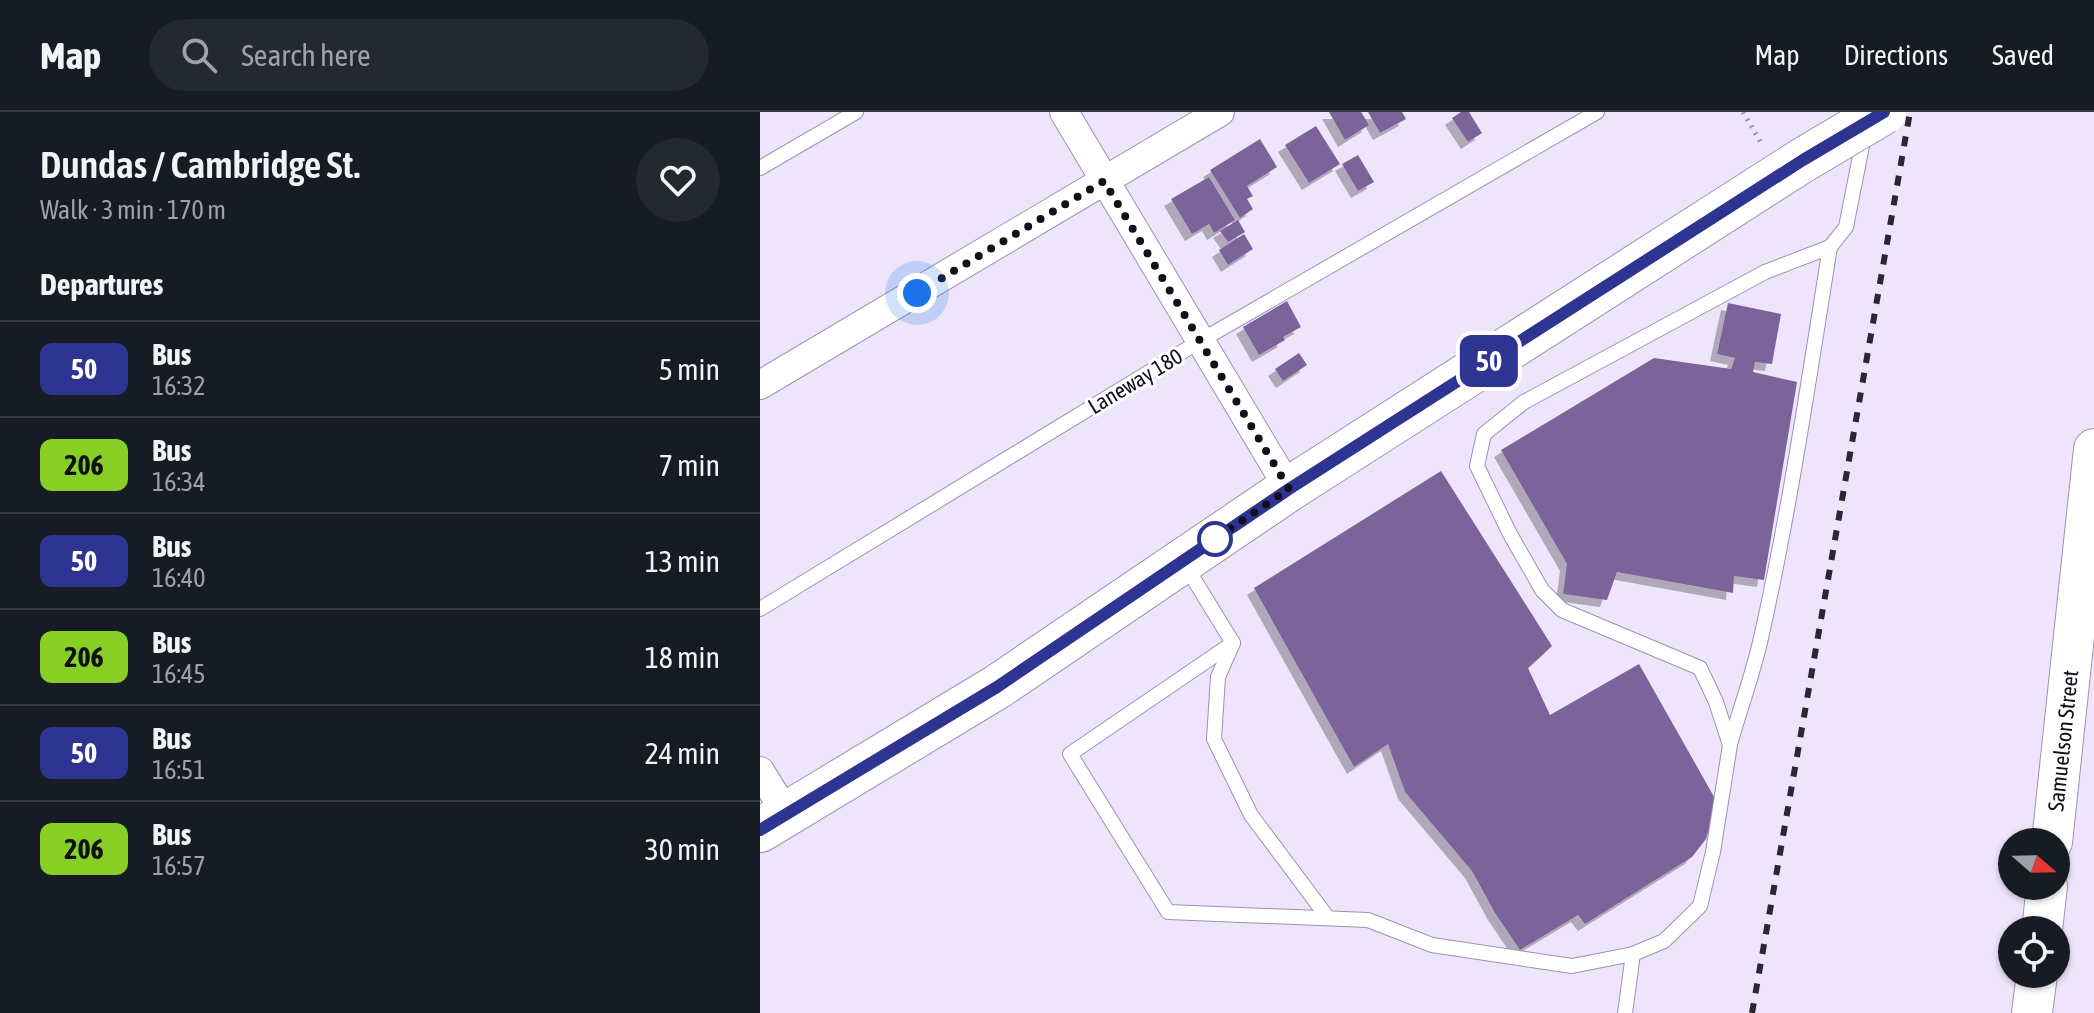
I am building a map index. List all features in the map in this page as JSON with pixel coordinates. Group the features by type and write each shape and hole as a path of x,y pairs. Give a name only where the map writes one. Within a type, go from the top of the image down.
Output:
{"main road":[{"path":"773,822 997,687 1289,489 1803,160 1884,112"}],"street":[{"path":"1064,112 1289,489"},
{"path":"760,385 1220,112"},
{"name":"Samuelson Street","path":"2053,828 2094,449"},
{"path":"760,771 773,822"},
{"path":"2032,1013 2035,988"}],"lane":[{"path":"760,168 856,112"},
{"name":"Laneway 180","path":"760,609 1200,341 1597,112"},
{"path":"1233,643 1070,754 1168,912 1368,920 1432,945 1572,966 1633,954 1664,941 1700,906 1713,852 1730,745 1760,641 1777,559 1830,247 1846,227 1869,112"},
{"path":"1730,745 1716,702 1700,668 1562,610 1542,590 1477,466 1481,444 1484,434 1524,402 1765,272 1830,247"},
{"path":"1182,561 1233,643"},
{"path":"1233,643 1218,677 1214,739 1251,815 1328,918"},
{"path":"1625,1013 1633,954"}],"path":[{"path":"1743,112 1761,143"}],"building":[{"path":"1329,112 1361,112 1369,125 1345,140"},
{"path":"1368,112 1402,112 1406,119 1380,133"},
{"path":"1461,112 1469,112 1482,133 1468,142 1452,118"},
{"path":"1316,126 1340,164 1309,183 1285,145"},
{"path":"1260,139 1277,167 1247,186 1253,196 1247,199 1253,209 1240,218 1210,170"},
{"path":"1358,155 1374,182 1358,191 1342,164"},
{"path":"1209,177 1235,220 1214,233 1209,224 1192,234 1171,199"},
{"path":"1238,220 1245,232 1228,242 1220,231"},
{"path":"1244,234 1253,249 1228,265 1219,250"},
{"path":"1287,301 1301,327 1259,355 1243,327"},
{"path":"1728,303 1781,314 1772,364 1755,362 1753,372 1797,382 1764,580 1734,576 1733,593 1617,572 1607,600 1563,594 1567,564 1501,450 1654,358 1731,369 1735,358 1717,354"},
{"path":"1299,353 1307,365 1283,381 1275,369"},
{"path":"1441,471 1552,646 1528,668 1550,715 1639,664 1717,802 1706,839 1692,857 1585,924 1578,915 1520,950 1472,871 1405,792 1388,744 1354,767 1254,588"}],"railway":[{"path":"1752,1013 1910,112"}],"bus line":[{"name":"50","path":"760,830 997,687 1289,489 1803,160 1884,112"}],"route":[{"path":"917,293 1104,181 1289,489 1215,539"}]}
